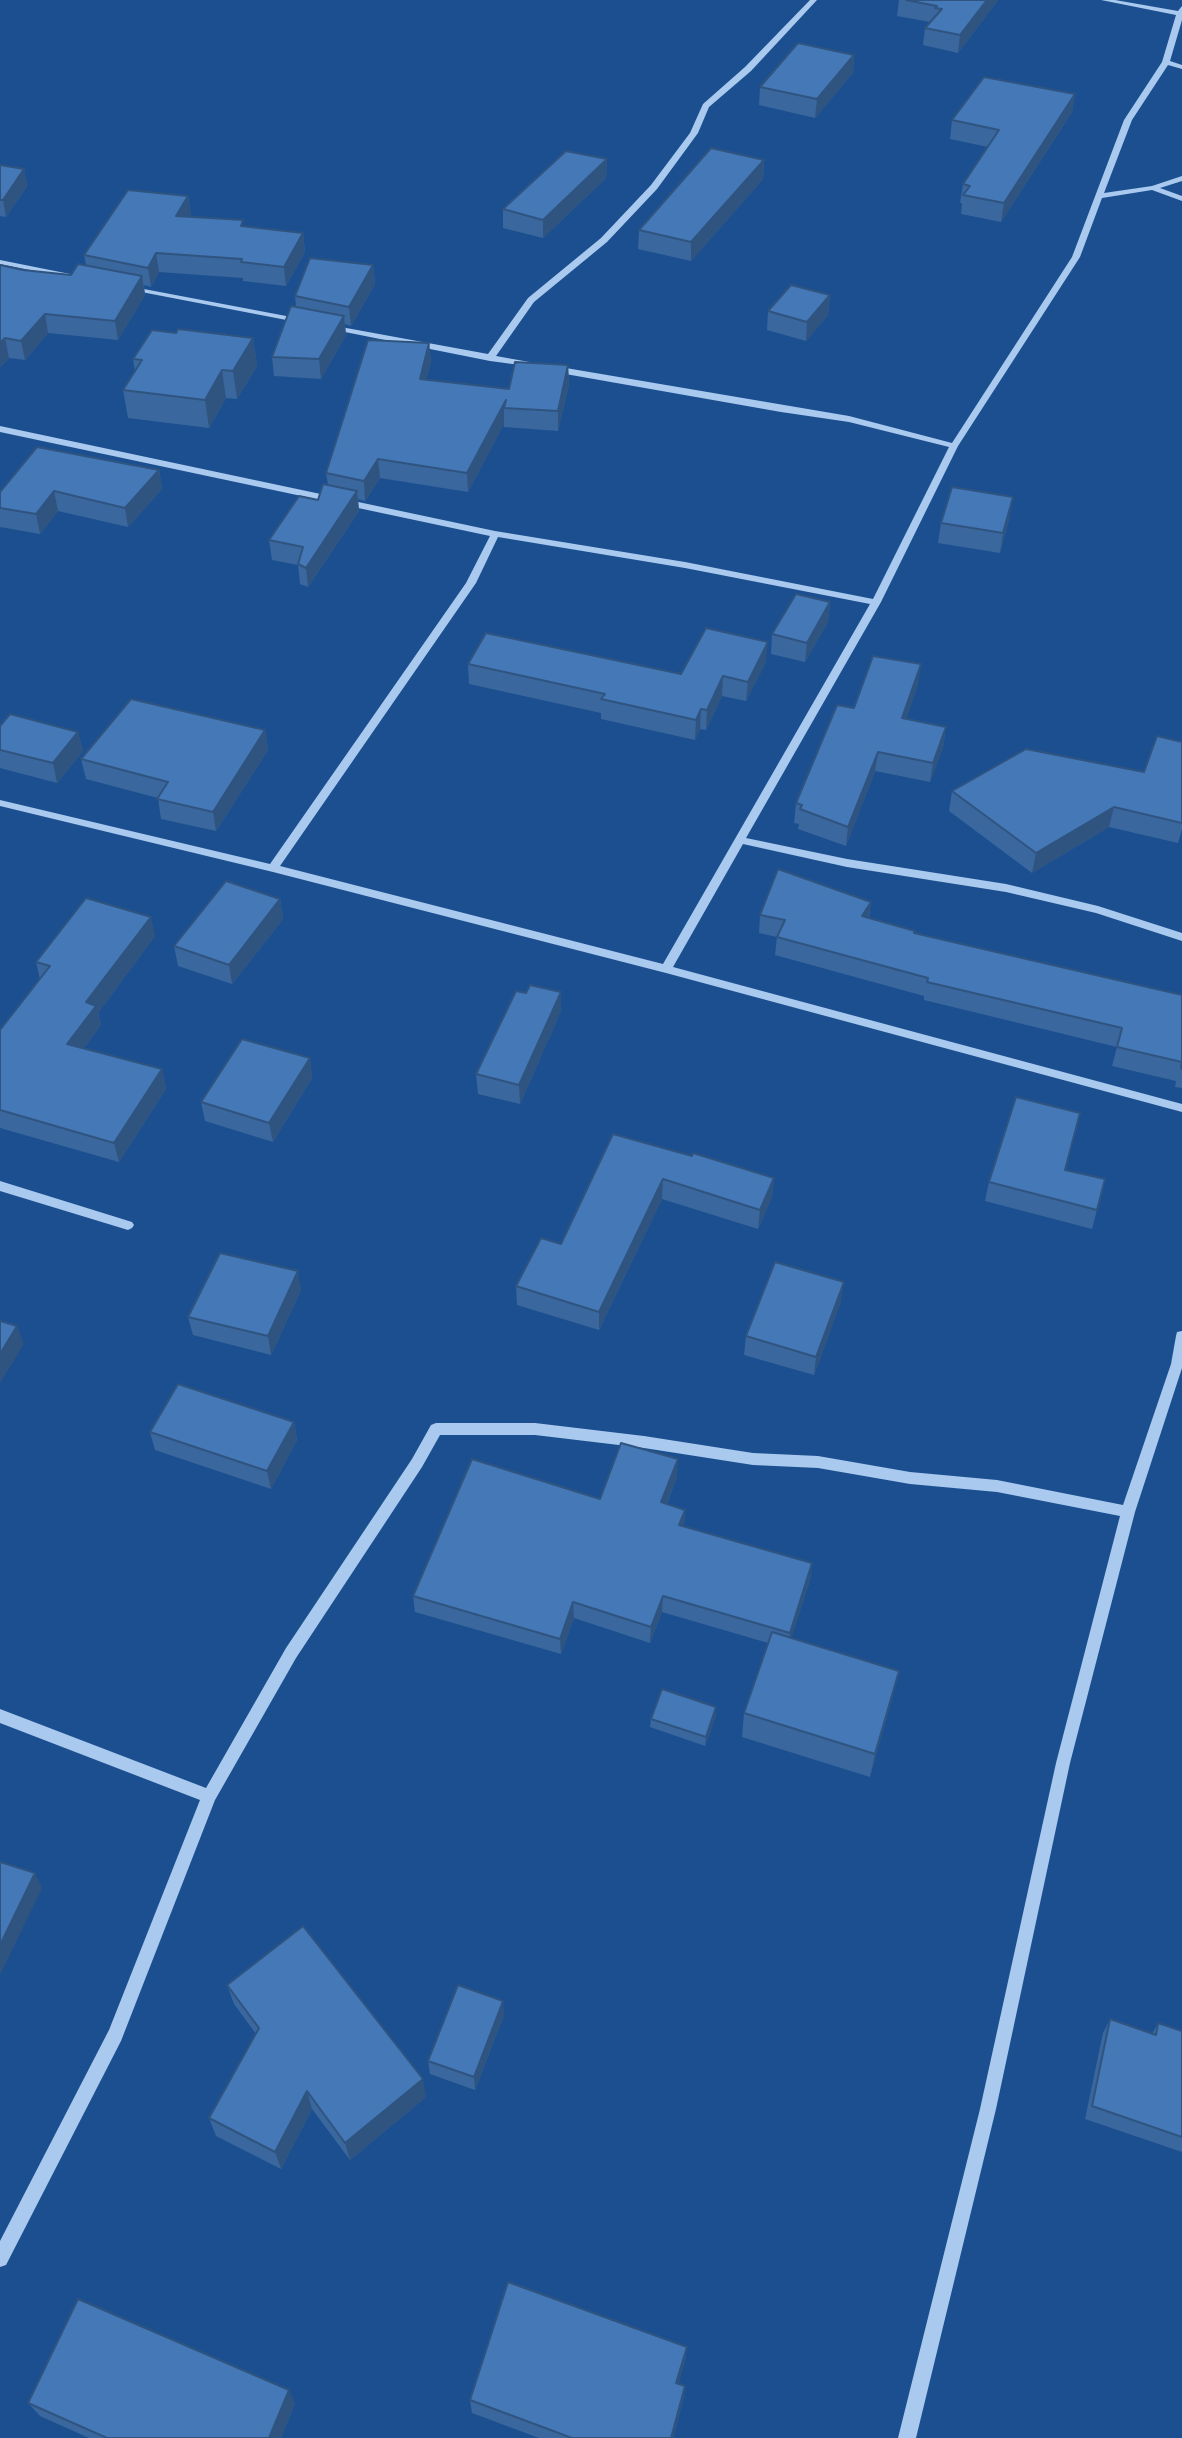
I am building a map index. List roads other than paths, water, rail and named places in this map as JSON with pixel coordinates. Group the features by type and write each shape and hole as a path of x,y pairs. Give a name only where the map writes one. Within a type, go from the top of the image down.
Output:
{"street":[{"path":"490,358 531,300 604,240 654,187 694,133 706,106 748,69 814,0"},
{"path":"666,969 876,602 954,446 1076,257 1128,120 1166,62 1181,11 1104,0"},
{"path":"1166,62 1182,67"},
{"path":"1101,196 1153,188 1182,178"},
{"path":"1153,188 1182,199"},
{"path":"0,262 82,278"},
{"path":"122,286 490,358 781,410 849,419 954,446"},
{"path":"0,429 495,534 685,565 876,602"},
{"path":"273,868 471,583 495,534"},
{"path":"0,803 273,868 666,969 1182,1108"},
{"path":"740,840 847,863 1006,888 1098,909 1182,937"},
{"path":"0,1186 128,1225"},
{"path":"907,2438 988,2109 1063,1763 1128,1512 1177,1364 1182,1336"},
{"path":"0,2259 115,2035 209,1796 291,1653 436,1429 535,1429 753,1459 818,1462 910,1478 997,1486 1128,1512"},
{"path":"0,1716 209,1796"}]}
